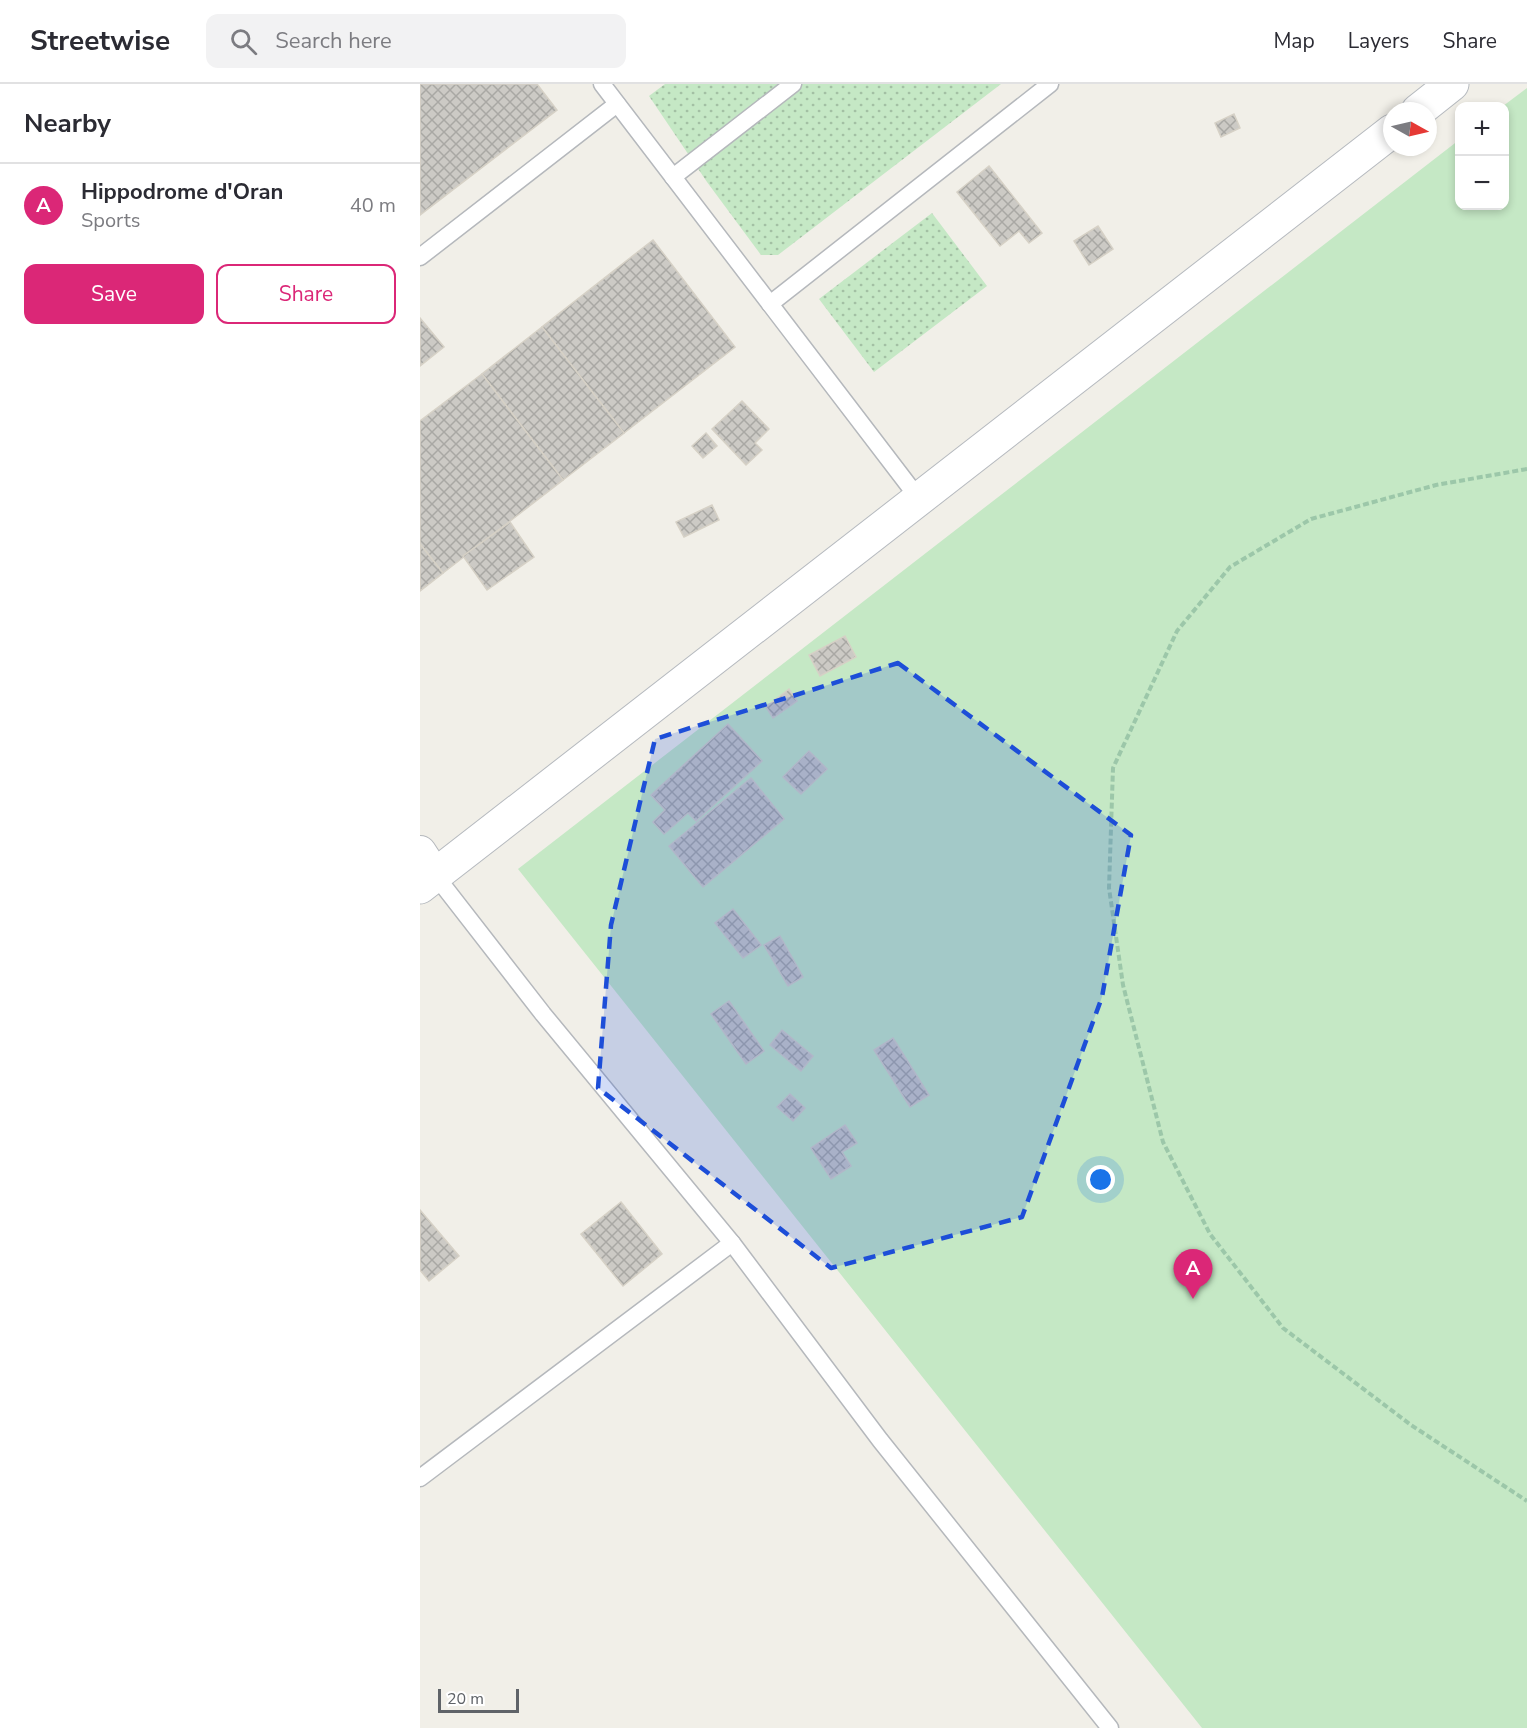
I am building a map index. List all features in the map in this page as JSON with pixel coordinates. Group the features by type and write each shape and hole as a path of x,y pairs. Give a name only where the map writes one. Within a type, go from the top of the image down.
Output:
{"main road":[{"path":"1429,102 1452,84"},
{"path":"425,871 919,499 1383,138"}],"lane":[{"path":"602,84 919,499"},
{"path":"673,177 793,84"},
{"path":"771,304 1050,84"},
{"path":"420,257 617,104"},
{"path":"425,871 732,1243 880,1440 1110,1728"},
{"path":"420,1478 732,1243"}],"path":[{"path":"1527,469 1436,485 1311,519 1230,567 1177,631 1113,768 1109,888 1123,985 1163,1142 1210,1234 1283,1328 1411,1425 1527,1501"}],"highlighted area":[{"path":"898,663 1131,835 1102,997 1022,1217 831,1268 598,1088 611,925 655,739"}],"green space":[{"path":"665,84 1001,84 778,255 761,255 707,182 649,96"},
{"path":"1527,88 1527,1728 1202,1728 518,869 1455,143 1455,210 1509,210 1508,102"},
{"path":"932,213 987,286 874,372 819,299"}],"building":[{"path":"420,84 537,84 557,110 420,215"},
{"path":"1234,114 1240,128 1221,137 1215,123"},
{"path":"989,166 1042,233 1029,243 1019,231 1000,246 957,192"},
{"path":"1098,226 1113,249 1089,265 1074,241"},
{"path":"653,240 735,347 624,433 542,327"},
{"path":"420,318 444,347 420,366"},
{"path":"542,327 624,433 563,480 482,374"},
{"path":"482,374 563,480 443,573 420,544 420,421"},
{"path":"742,401 769,429 755,443 762,450 746,465 712,429"},
{"path":"706,433 717,446 703,458 692,446"},
{"path":"712,505 719,520 684,537 676,522"},
{"path":"510,522 534,557 487,590 463,556"},
{"path":"420,544 443,573 420,591"},
{"path":"845,636 856,657 820,676 809,655"},
{"path":"789,689 797,701 773,718 766,707"},
{"path":"728,724 762,761 696,821 688,813 664,834 653,822 665,810 651,795"},
{"path":"809,751 827,769 801,794 783,777"},
{"path":"751,778 784,819 703,887 669,846"},
{"path":"733,909 761,945 743,958 715,923"},
{"path":"780,936 803,977 788,986 764,945"},
{"path":"729,1001 764,1051 746,1064 711,1014"},
{"path":"782,1030 813,1056 801,1071 770,1045"},
{"path":"893,1038 929,1095 910,1107 874,1050"},
{"path":"790,1094 805,1108 793,1121 777,1107"},
{"path":"845,1125 857,1143 842,1152 851,1166 831,1179 811,1148"},
{"path":"621,1202 662,1254 623,1286 581,1234"},
{"path":"420,1210 459,1256 429,1281 420,1270"}],"place":[{"name":"Hippodrome d'Oran","path":"1193,1299"}]}
